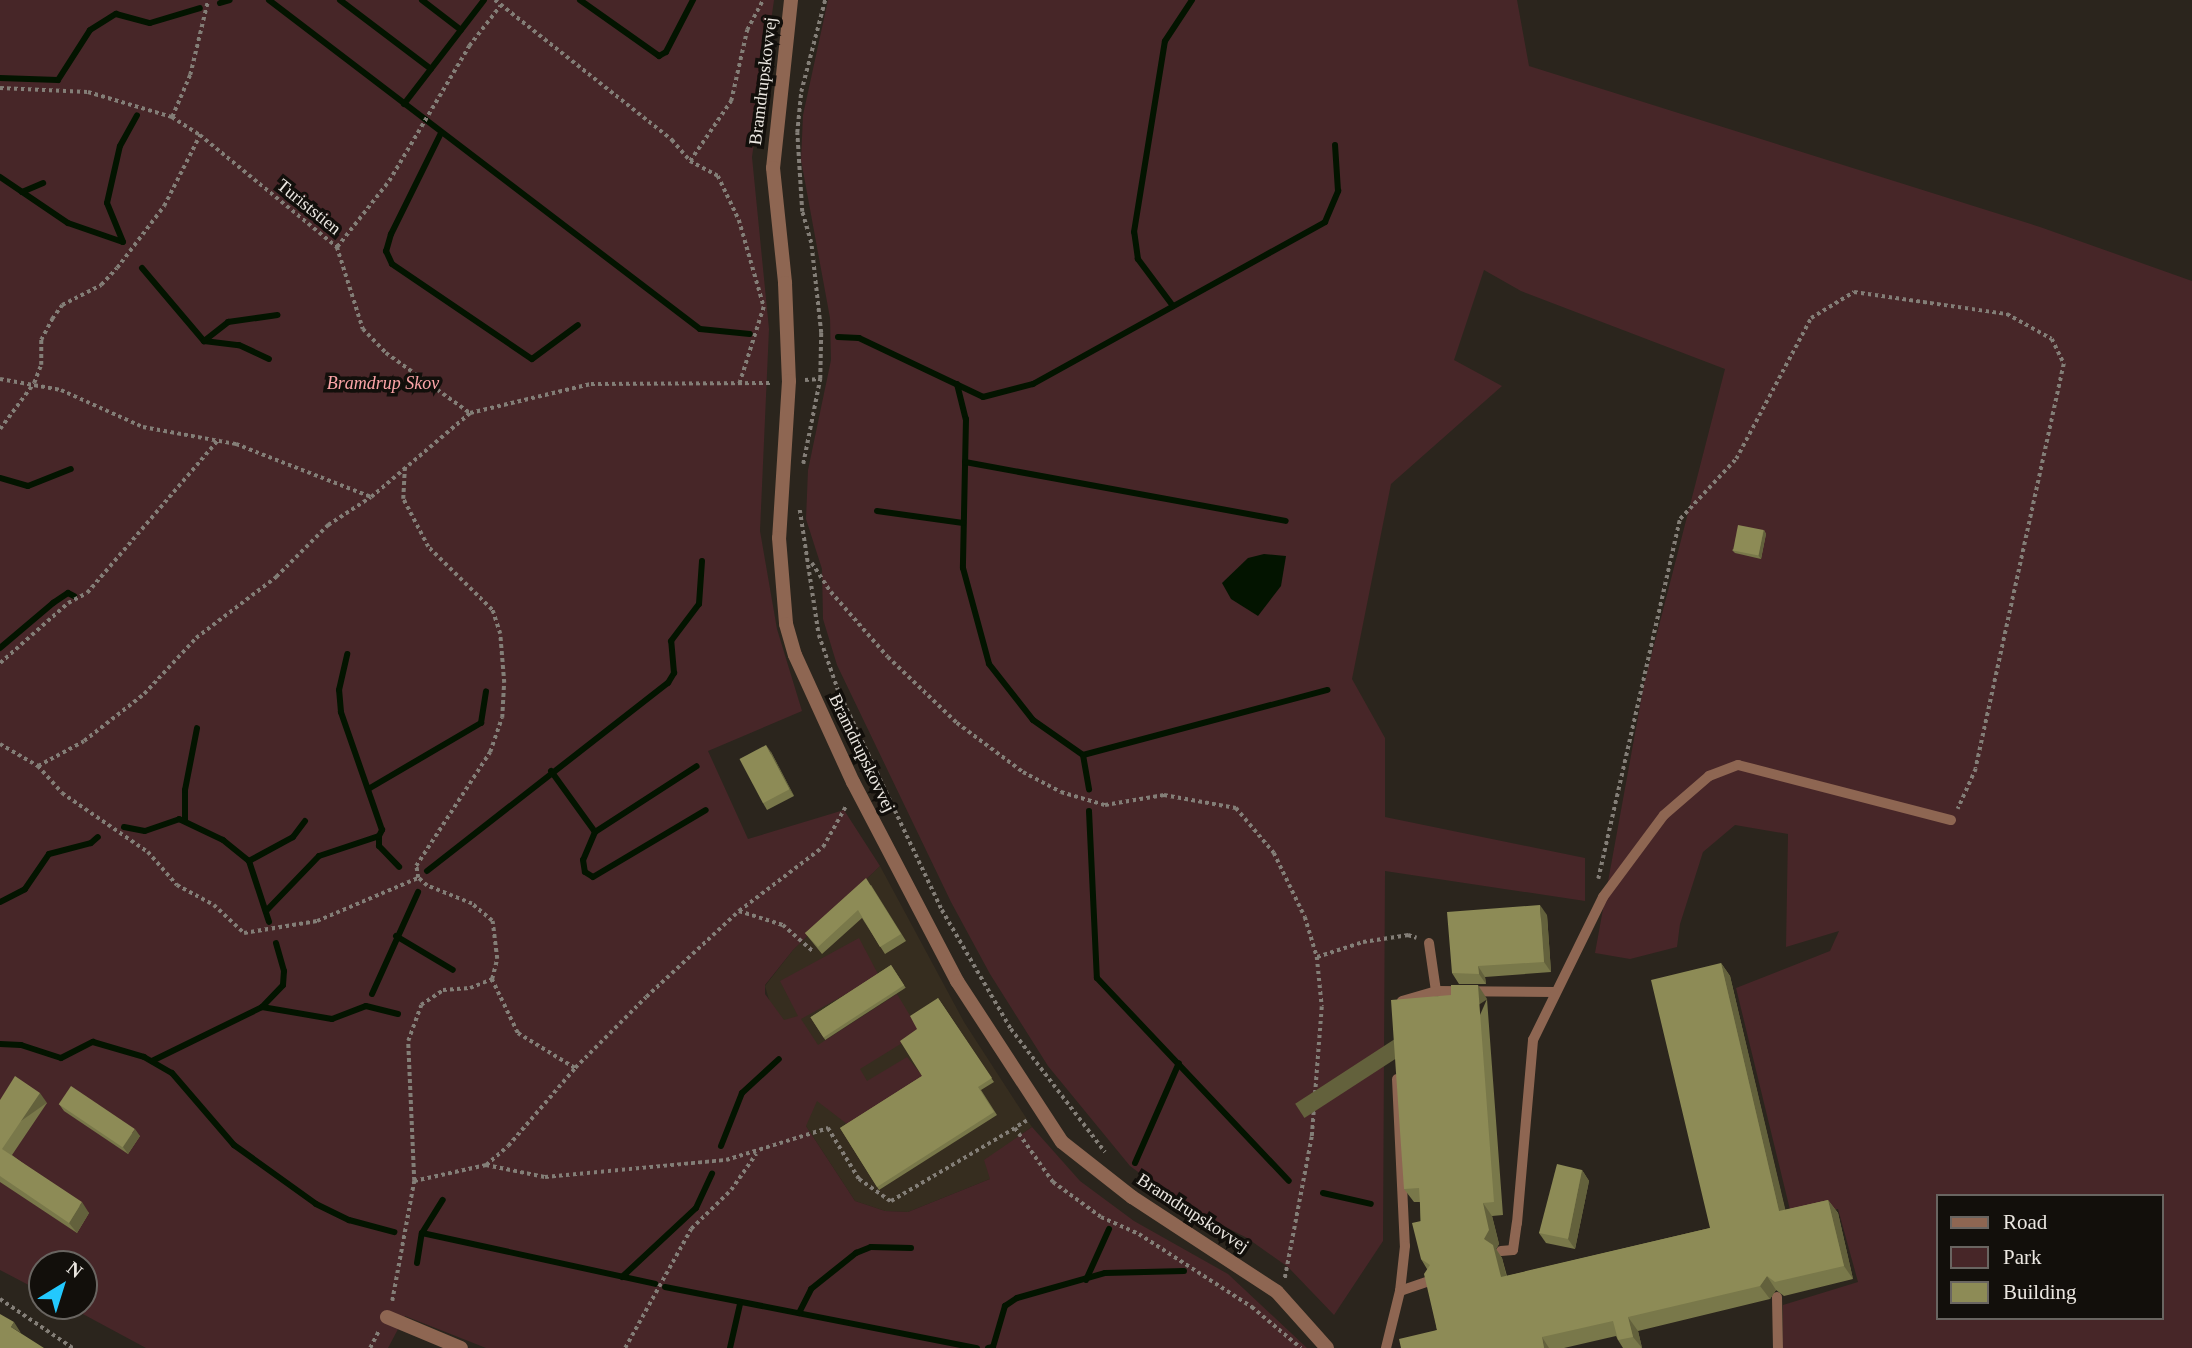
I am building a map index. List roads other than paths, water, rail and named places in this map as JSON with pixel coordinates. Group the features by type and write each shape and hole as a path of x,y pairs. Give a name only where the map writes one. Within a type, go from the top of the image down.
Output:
{"street":[{"name":"Bramdrupskovvej","path":"791,0 773,168 785,283 789,381 779,538 786,624 818,712 957,981 1062,1142 1094,1170 1277,1292 1327,1348"},
{"path":"387,1317 461,1348"}],"lane":[{"path":"1501,1251 1513,1250 1533,1040 1603,897 1664,816 1709,776 1738,765 1951,820"},
{"path":"1429,943 1436,991"},
{"path":"1392,1004 1436,991 1555,992"},
{"path":"1385,1348 1400,1291 1405,1246 1396,1069"},
{"path":"1400,1291 1432,1280"},
{"path":"1777,1297 1778,1348"}],"waterway":[{"path":"220,3 230,0"},
{"path":"269,0 700,329 750,334"},
{"path":"340,0 431,69"},
{"path":"422,0 461,30"},
{"path":"404,104 484,0"},
{"path":"580,0 659,56 666,52 693,0"},
{"path":"1173,306 1138,259 1134,232 1165,41 1192,0"},
{"path":"0,78 58,80 90,30 116,14 150,23 200,8"},
{"path":"123,242 107,203 120,146 137,115"},
{"path":"441,133 391,234 386,251 392,264 532,359 578,325"},
{"path":"838,337 859,338 983,397 1033,384 1325,222 1338,191 1335,145"},
{"path":"0,177 68,223 123,242"},
{"path":"22,192 43,183"},
{"path":"142,268 204,341 239,345 269,359"},
{"path":"204,341 228,322 278,315"},
{"path":"957,384 966,419 963,568 989,664 1033,720 1083,755 1328,690"},
{"path":"965,462 1286,521"},
{"path":"0,478 28,486 71,469"},
{"path":"877,511 963,523"},
{"path":"427,871 668,683 674,673 671,641 699,604 702,561"},
{"path":"0,648 53,603 68,593 74,596"},
{"path":"266,911 319,856 379,836 382,830 341,712 339,690 347,654"},
{"path":"370,788 481,723 486,691"},
{"path":"185,820 185,790 197,728"},
{"path":"1083,755 1089,789"},
{"path":"595,832 697,766"},
{"path":"551,771 595,832 583,860 585,872 593,877 706,810"},
{"path":"1089,811 1097,978 1289,1181"},
{"path":"124,827 145,831 179,819 223,840 249,861 269,922"},
{"path":"249,861 293,837 305,821"},
{"path":"379,836 379,846 399,867"},
{"path":"0,902 25,889 49,854 91,843 98,837"},
{"path":"372,994 418,892"},
{"path":"396,936 453,970"},
{"path":"262,1007 283,985 284,971 276,943"},
{"path":"152,1061 262,1007 332,1019 366,1006 398,1014"},
{"path":"0,1044 21,1045 61,1058 93,1042 144,1057 172,1073 234,1145 316,1204 349,1220 394,1232"},
{"path":"721,1146 742,1093 779,1059"},
{"path":"1135,1163 1179,1063"},
{"path":"622,1277 696,1208 712,1173"},
{"path":"1323,1193 1371,1204"},
{"path":"417,1263 422,1233 443,1200"},
{"path":"1086,1280 1109,1229"},
{"path":"422,1233 655,1284"},
{"path":"799,1313 811,1289 856,1253 871,1247 911,1248"},
{"path":"988,1348 993,1347 1005,1306 1017,1298 1105,1273 1184,1271"},
{"path":"665,1287 977,1348"},
{"path":"730,1348 740,1304"}],"park label":[{"name":"Bramdrup Skov","path":"383,383"}]}
